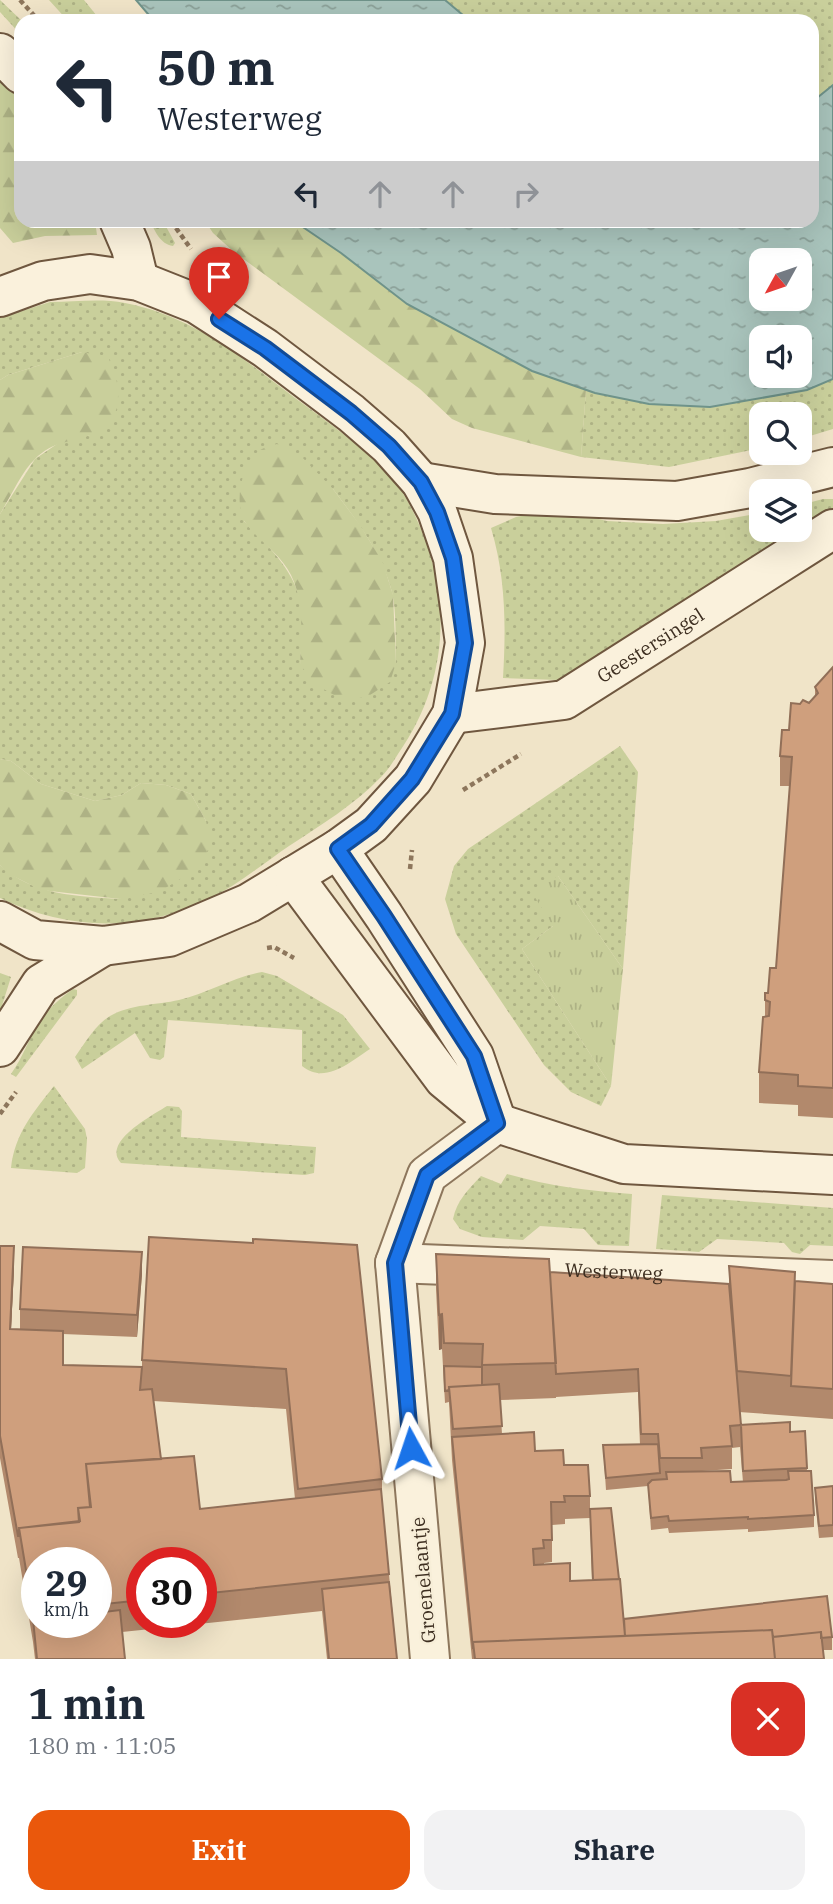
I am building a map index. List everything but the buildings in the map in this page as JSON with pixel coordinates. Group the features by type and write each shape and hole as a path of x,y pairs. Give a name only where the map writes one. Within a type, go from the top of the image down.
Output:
{"main road":[{"path":"0,53 14,67"},
{"path":"122,228 131,248 139,281"},
{"path":"0,297 43,281 90,274 139,281 197,304 265,348 351,413 389,446 421,482 437,512 453,558 465,643 452,714 412,779 371,825 338,849 249,903 169,937 103,947 35,940 0,921"},
{"path":"421,482 495,494 677,501 750,488 833,467"},
{"name":"Geestersingel","path":"452,714 564,700 833,529"},
{"path":"338,849 474,1056 497,1123"},
{"path":"293,876 444,1079 497,1123 624,1164 833,1175"},
{"path":"0,1047 41,984 103,947"},
{"name":"Groenelaantje","path":"430,1659 395,1263 427,1175 497,1123"},
{"name":"Westerweg","path":"395,1263 833,1280"}],"path":[{"path":"20,0 32,14"},
{"path":"176,228 192,251"}],"green space":[{"path":"0,0 15,14 14,27 0,12"},
{"path":"49,0 84,0 95,14 62,14"},
{"path":"445,0 833,0 833,85 819,96 819,14 462,14"},
{"path":"0,79 14,94 14,228 96,228 97,235 45,236 13,243 0,228"},
{"path":"154,228 167,228 175,243 173,246 168,245"},
{"path":"210,228 304,228 407,304 532,371 586,390 581,457 472,428 452,419 420,389 234,252"},
{"path":"107,301 150,309 194,328 255,368 370,456 397,484 409,503 431,558 438,587 440,616 435,673 414,728 384,774 348,806 232,886 204,901 146,920 88,923 29,910 0,898 0,865 27,883 42,889 72,895 120,899 206,821 191,794 166,785 141,783 122,795 95,801 41,784 11,761 0,759 0,514 35,459 60,442 90,435 82,352 8,375 0,380 0,318 50,302","holes":["333,489 368,538 388,578 395,609 396,663 300,665 303,617 295,585 281,562 244,521"]},
{"path":"82,352 108,357 118,391 116,411 102,428 90,435 55,446 35,459 21,477 0,514 0,380 8,375"},
{"path":"833,379 833,429 812,435 812,402 749,402 749,450 669,467 581,457 586,390 649,404 812,388"},
{"path":"277,444 300,455 333,489 360,525 383,563 393,595 396,663 390,682 367,697 343,700 318,686 300,665 301,619 291,575 250,529 241,514 240,493 249,462 262,449"},
{"path":"833,499 833,513 812,527 812,502"},
{"path":"556,509 607,521 663,524 716,521 749,515 749,542 789,542 602,666 558,680 503,678 504,603 500,565 491,528 516,517"},
{"path":"620,746 638,772 623,969 558,876 553,926 522,949 611,1086 601,1106 571,1092 544,1065 456,934 445,899 454,866 468,849"},
{"path":"0,759 11,761 41,784 95,801 122,795 141,783 166,785 191,794 206,821 211,843 200,867 159,892 120,899 41,890 9,874 0,865"},
{"path":"558,876 623,969 611,1086 522,949 553,926 531,891"},
{"path":"262,972 277,976 343,1015 370,1049 337,1070 320,1073 302,1066 302,1030 168,1020 164,1057 160,1060 150,1058 135,1033 82,1069 75,1057 100,1024 118,1012 179,1000"},
{"path":"0,973 11,977 0,1012"},
{"path":"73,989 77,990 77,995 16,1077 11,1074 44,1016 57,1001"},
{"path":"54,1086 85,1129 85,1168 77,1173 11,1168 21,1134"},
{"path":"167,1106 179,1107 182,1111 181,1137 316,1147 314,1173 305,1175 121,1163 117,1155 123,1138 141,1122"},
{"path":"507,1174 569,1187 632,1194 629,1246 598,1245 584,1229 540,1226 523,1240 482,1237 460,1229 453,1219 457,1206 467,1191 481,1176 501,1184"},
{"path":"662,1195 833,1208 833,1246 810,1245 800,1254 792,1252 784,1243 717,1239 699,1252 656,1249"}],"water":[{"path":"136,0 445,0 462,14 148,14"},
{"path":"833,85 833,379 812,388 812,325 749,325 749,388 812,388 710,407 649,404 595,393 532,371 407,304 304,228 819,228 819,96"}],"route":[{"path":"219,319 265,348 351,413 389,446 421,482 437,512 453,558 465,643 452,714 412,779 371,825 338,849 474,1056 497,1123 427,1175 395,1263 411,1448"}]}
